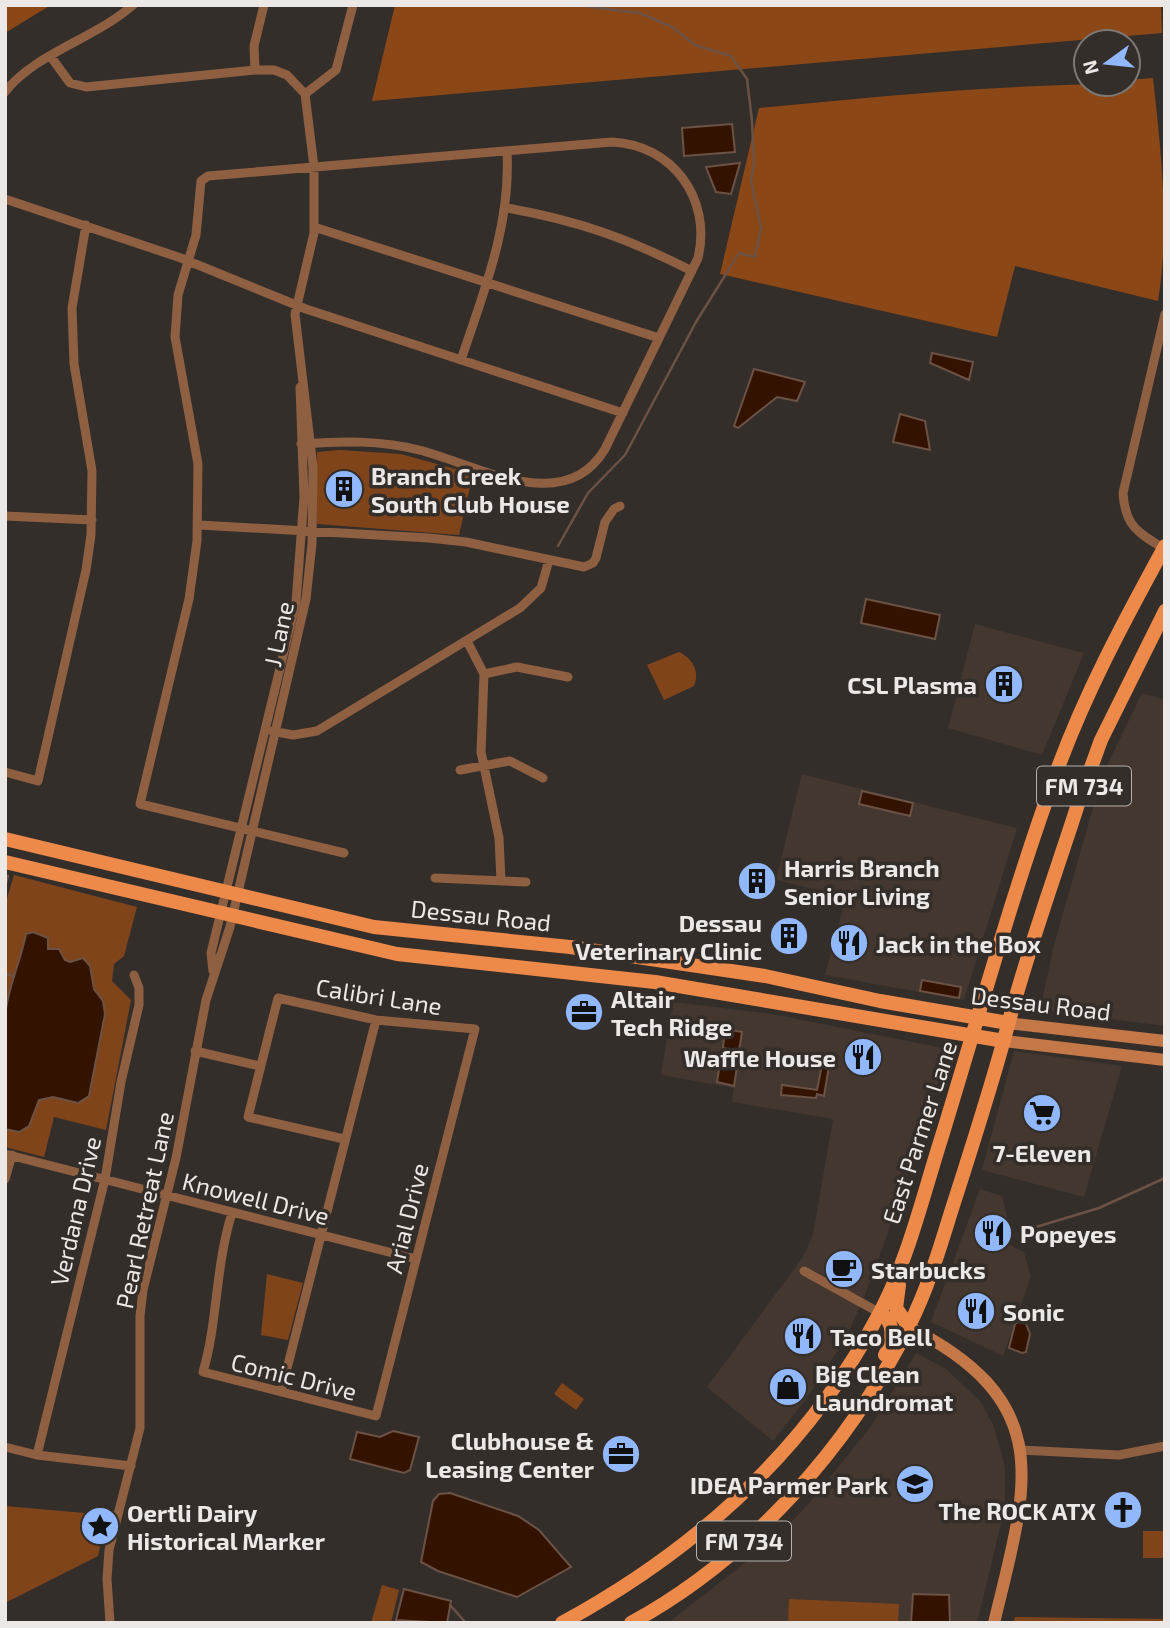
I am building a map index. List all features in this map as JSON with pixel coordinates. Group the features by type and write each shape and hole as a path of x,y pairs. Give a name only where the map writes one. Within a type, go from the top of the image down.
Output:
{"main road":[{"name":"East Parmer Lane","path":"562,1623 660,1565 734,1504 801,1434 839,1381 880,1313 915,1221 1055,776 1089,688 1164,548"},
{"name":"FM 734","path":"631,1623 680,1593 761,1526 830,1451 862,1405 909,1327 933,1267 1008,1023 1101,740 1165,611"},
{"name":"Dessau Road","path":"5,839 374,927 570,947 765,976 1008,1023"},
{"name":"Dessau Road","path":"5,862 351,945 429,958 577,972 762,998 1004,1041"},
{"path":"429,958 430,934"},
{"path":"762,998 765,976"},
{"path":"909,1327 898,1314 894,1300 917,1239 915,1221"},
{"path":"862,1405 864,1391 891,1342 889,1320 880,1313"}],"street":[{"path":"5,92 16,77 103,29 133,5"},
{"path":"256,70 254,46 264,5"},
{"path":"51,57 70,83 86,87 256,70 287,75 305,94 336,71 353,5"},
{"name":"J Lane","path":"232,892 242,828 300,627 312,443 296,340 297,305 314,227 314,167 305,94"},
{"path":"301,444 359,441 400,446 522,481 547,485 570,480 593,465 623,413 692,271 701,244 699,211 689,186 662,157 640,146 612,142 204,177 199,187 196,235 178,295 175,337 196,443 199,525 189,599 140,804 344,853"},
{"path":"461,360 487,282 507,208 507,151"},
{"path":"5,199 188,261 297,305 623,413"},
{"path":"507,208 572,221 616,234 692,271"},
{"path":"5,772 38,781 80,604 92,520 92,471 76,377 72,326 74,286 86,225"},
{"path":"314,227 659,338"},
{"path":"1164,548 1144,536 1127,519 1123,493 1165,314"},
{"name":"J Lane","path":"301,378 301,444 307,531"},
{"path":"199,525 454,541 584,567 593,563 605,522 614,509 620,506"},
{"path":"5,516 92,520"},
{"path":"271,730 301,735 317,731 467,641 536,595 544,582 549,560"},
{"path":"467,641 484,674 483,766 499,838 501,881"},
{"path":"484,674 517,667 568,677"},
{"name":"J Lane","path":"232,892 253,831 271,730"},
{"path":"460,770 510,761 543,778"},
{"path":"435,878 526,882"},
{"name":"Pearl Retreat Lane","path":"110,1623 107,1587 109,1550 142,1414 141,1303 167,1195 213,971 211,953 232,892"},
{"name":"Verdana Drive","path":"37,1455 105,1179 121,1082 139,1005 139,988 134,975"},
{"name":"Calibri Lane","path":"260,1066 278,998 376,1020 475,1029"},
{"path":"281,1392 376,1020"},
{"name":"Dessau Road","path":"1008,1023 1165,1041"},
{"name":"Arial Drive","path":"376,1416 475,1029"},
{"name":"Dessau Road","path":"1004,1041 1165,1060"},
{"path":"195,1051 260,1066 248,1117 344,1139"},
{"path":"5,1179 8,1155"},
{"name":"Knowell Drive","path":"8,1155 415,1259"},
{"name":"Comic Drive","path":"232,1213 219,1262 208,1355 203,1373 376,1416"},
{"path":"804,1270 880,1313"},
{"path":"909,1327 955,1353 986,1380 1006,1410 1020,1450 1024,1479 1022,1509 994,1623"},
{"path":"1020,1450 1119,1455 1165,1446"},
{"path":"5,1447 37,1455 131,1466"}],"shaded area":[{"path":"5,5 51,5 5,33"},
{"path":"395,5 1161,5 1162,33 1142,35 1142,28 1072,28 1072,41 372,101"},
{"path":"1153,78 1161,162 1164,217 1158,301 1015,266 997,337 720,274 759,108 991,88 1072,85 1072,98 1142,98 1142,79"},
{"path":"732,124 735,152 684,156 682,128"},
{"path":"740,163 731,194 716,192 706,167"},
{"path":"932,353 973,362 969,380 930,363"},
{"path":"754,369 805,382 797,401 777,397 738,428 734,426"},
{"path":"900,414 925,421 930,450 893,442"},
{"path":"339,450 401,454 473,474 459,535 317,524 317,452"},
{"path":"866,599 940,615 935,639 861,623"},
{"path":"975,624 1084,653 1042,755 948,728"},
{"path":"679,652 694,666 696,681 694,686 664,700 647,665"},
{"path":"1142,693 1165,700 1165,1026 1040,1010 1054,945 1102,776"},
{"path":"802,774 1017,828 964,1000 825,975 846,897 776,880"},
{"path":"862,791 913,803 910,816 859,804"},
{"path":"14,875 137,907 124,956 114,964 112,981 131,1000 106,1130 54,1117 44,1157 5,1147 5,905"},
{"path":"33,932 48,938 48,949 59,949 65,960 70,962 83,958 90,966 94,989 103,1001 105,1014 89,1096 78,1103 53,1097 39,1100 29,1126 19,1132 5,1129 4,1030 9,995 26,934"},
{"path":"922,980 961,987 959,998 920,991"},
{"path":"673,1002 772,1014 948,1049 919,1144 871,1280 847,1336 806,1399 773,1441 707,1387 803,1257 813,1235 833,1119 732,1102 734,1088 661,1075"},
{"path":"725,1029 742,1032 739,1051 723,1048"},
{"path":"722,1051 739,1054 734,1086 717,1082"},
{"path":"1014,1051 1122,1066 1084,1197 982,1170"},
{"path":"822,1065 829,1066 824,1096 817,1094 816,1098 781,1095 782,1085 817,1090"},
{"path":"980,1189 1002,1196 1008,1221 1006,1243 1024,1252 1031,1277 1003,1356 931,1322"},
{"path":"267,1274 303,1283 288,1340 261,1335"},
{"path":"1024,1319 1030,1334 1026,1352 1022,1353 1009,1348 1015,1324"},
{"name":"IDEA Parmer Park","path":"916,1353 946,1369 981,1402 994,1427 1005,1467 1005,1507 977,1623 668,1623 774,1540 811,1501 872,1425"},
{"path":"562,1383 584,1399 576,1410 554,1394"},
{"path":"393,1431 419,1437 410,1470 404,1473 350,1459 357,1432 380,1437"},
{"path":"450,1493 518,1516 539,1530 571,1567 517,1597 438,1571 421,1562 433,1501 439,1494"},
{"path":"5,1506 107,1515 98,1556 5,1603"},
{"path":"1143,1531 1165,1531 1165,1558 1143,1558"},
{"path":"382,1585 399,1590 391,1623 371,1623"},
{"path":"404,1589 451,1601 447,1623 396,1620"},
{"path":"913,1594 949,1595 950,1623 911,1623"},
{"path":"789,1599 899,1604 898,1623 788,1623"},
{"path":"1015,1617 1165,1619 1165,1623 1013,1623"}],"waterway":[{"path":"548,5 640,13 672,27 695,45 731,56 747,79 754,165 751,181 761,228 755,257 739,253 696,322 625,455 588,493 558,546"},
{"path":"5,887 8,876"},
{"path":"5,974 14,976"},
{"path":"1026,1230 1099,1208 1165,1178"},
{"path":"450,1605 466,1623"}],"place":[{"name":"Branch Creek South Club House","path":"344,489"},
{"name":"CSL Plasma","path":"1004,684"},
{"name":"Harris Branch Senior Living","path":"757,881"},
{"name":"Dessau Veterinary Clinic","path":"789,936"},
{"name":"Jack in the Box","path":"849,943"},
{"name":"Altair Tech Ridge","path":"584,1012"},
{"name":"Waffle House","path":"863,1057"},
{"name":"7-Eleven","path":"1042,1113"},
{"name":"Popeyes","path":"993,1233"},
{"name":"Starbucks","path":"844,1269"},
{"name":"Sonic","path":"976,1311"},
{"name":"Taco Bell","path":"803,1336"},
{"name":"Big Clean Laundromat","path":"788,1387"},
{"name":"Clubhouse & Leasing Center","path":"621,1454"},
{"name":"IDEA Parmer Park","path":"915,1484"},
{"name":"The ROCK ATX","path":"1123,1510"},
{"name":"Oertli Dairy Historical Marker","path":"100,1526"}]}
